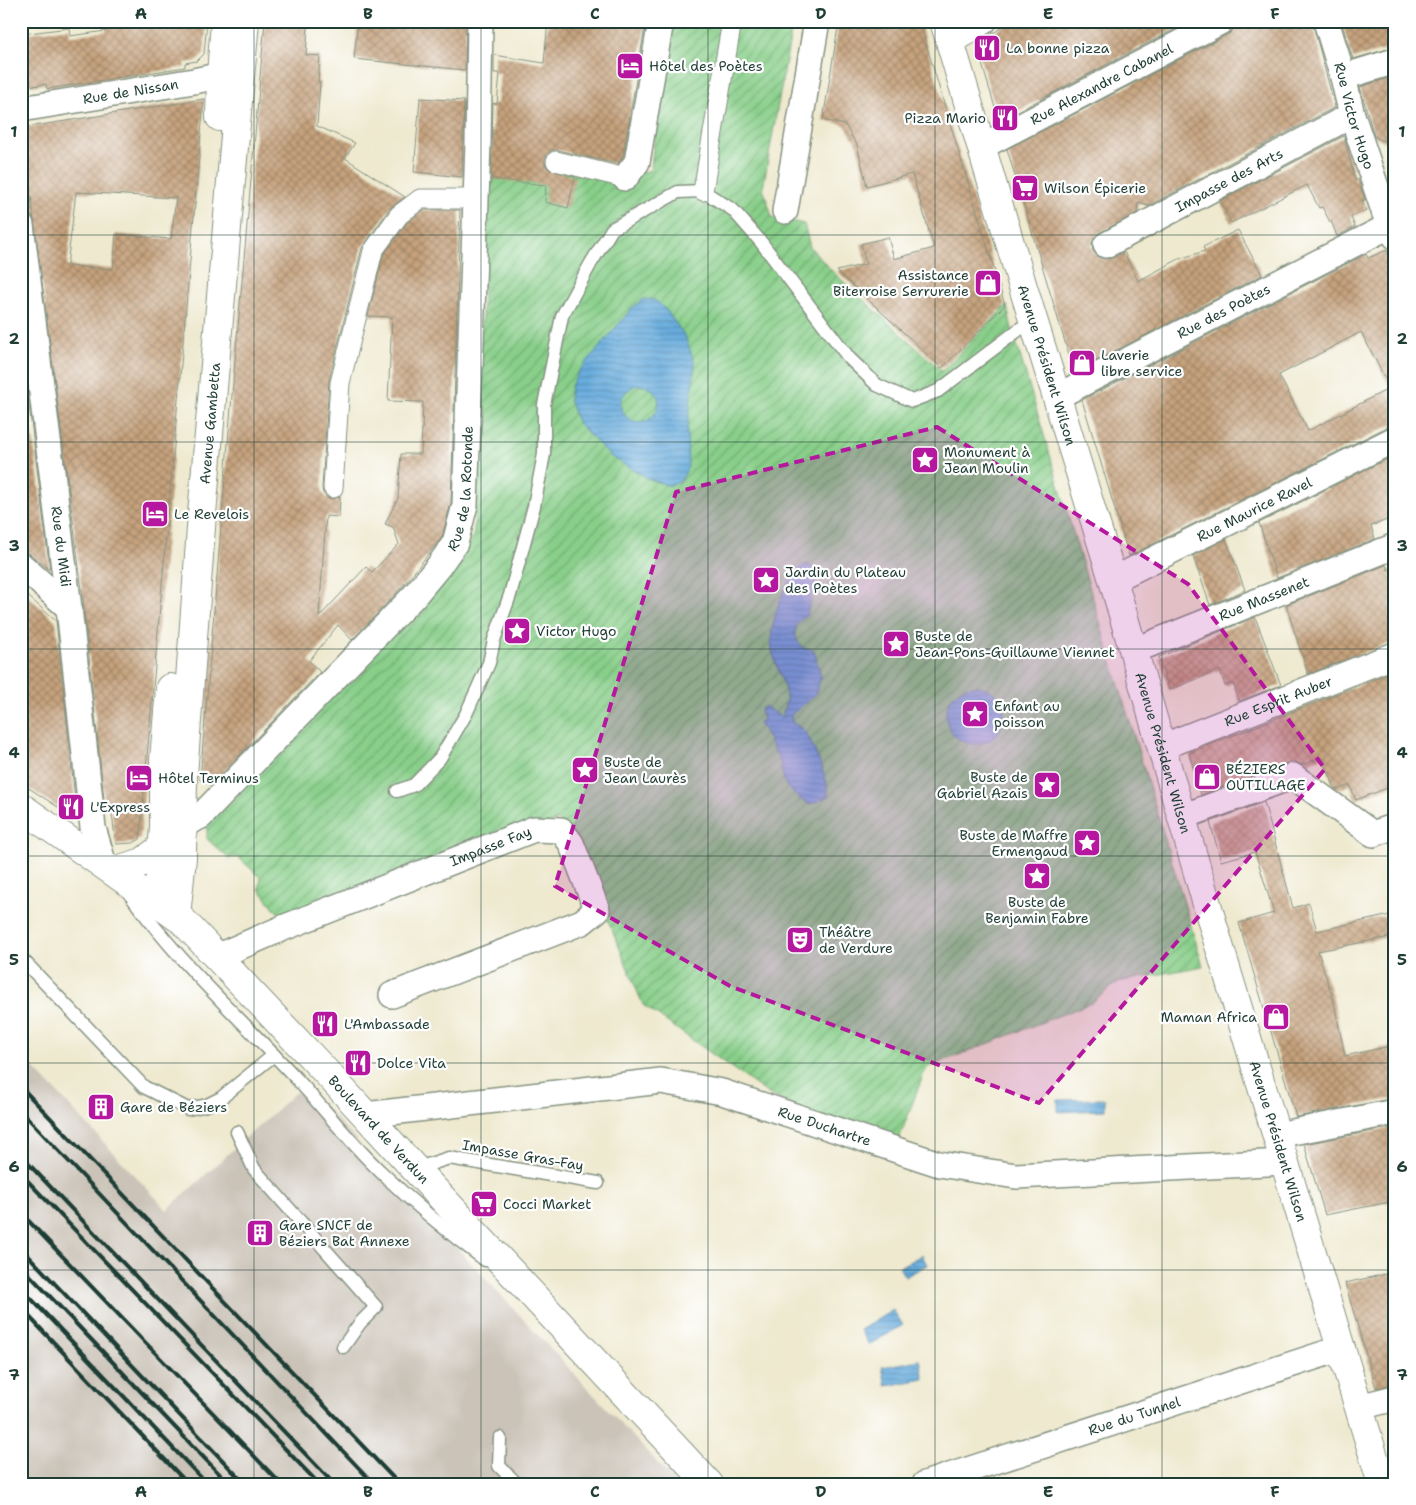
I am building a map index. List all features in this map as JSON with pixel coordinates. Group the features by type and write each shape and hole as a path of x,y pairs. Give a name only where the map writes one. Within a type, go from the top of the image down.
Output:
{"main road":[{"name":"Avenue Gambetta","path":"225,21 231,73"},
{"name":"Avenue Gambetta","path":"167,909 182,858 169,833 164,760 194,513 220,120 245,21"},
{"name":"Avenue Président Wilson","path":"948,32 1382,1484"},
{"name":"Boulevard de Verdun","path":"21,807 183,921 709,1484"},
{"path":"109,868 143,862 169,833"}],"street":[{"name":"Rue de la Rotonde","path":"169,833 201,816 414,596 455,543 465,505 476,199 480,21"},
{"path":"556,161 625,178 637,162 661,21"},
{"path":"703,191 732,21"},
{"path":"785,211 817,21"},
{"path":"948,32 984,21"},
{"name":"Rue Alexandre Cabanel","path":"981,147 1222,21"},
{"name":"Rue Victor Hugo","path":"1326,21 1352,115 1390,218"},
{"path":"1343,77 1395,62"},
{"name":"Rue de Nissan","path":"21,109 194,81 231,73"},
{"name":"Impasse des Arts","path":"1106,245 1352,115"},
{"path":"333,488 340,383 373,251 399,215 420,199 476,199"},
{"name":"Rue des Poètes","path":"1058,396 1390,218"},
{"name":"Rue du Midi","path":"21,225 69,608 93,828 109,868"},
{"name":"Rue Maurice Ravel","path":"1113,580 1395,439"},
{"name":"Rue Massenet","path":"1133,651 1395,546"},
{"path":"21,565 69,608"},
{"name":"Rue Esprit Auber","path":"1162,747 1395,655"},
{"path":"1182,817 1294,776 1373,834 1395,826"},
{"name":"Impasse Fay","path":"216,957 292,924 534,829 561,830 571,843 597,910 582,922 392,995"},
{"name":"Rue Duchartre","path":"365,1115 661,1081 722,1092 939,1164 1016,1176 1285,1162"},
{"path":"1277,1135 1395,1112"},
{"name":"Rue du Tunnel","path":"925,1484 1342,1348"},
{"path":"1359,1407 1395,1398"}],"lane":[{"path":"397,791 414,786 440,758 466,714 489,663 494,640 510,594 534,506 544,454 545,398 562,316 612,229 678,192 703,191 733,210 761,242 849,358 878,385 912,401 938,391 1033,319"},
{"path":"109,868 144,914 180,956 380,1171 466,1246 530,1292"},
{"path":"21,958 144,1087 188,1109 208,1105 222,1098 274,1055"},
{"path":"237,1132 254,1169 376,1308 360,1323 343,1347"},
{"name":"Impasse Gras-Fay","path":"415,1169 449,1158 598,1184"},
{"path":"500,1438 499,1466 517,1484"}],"highlighted area":[{"path":"937,427 1188,584 1325,769 1039,1103 730,986 555,886 676,492"}],"shaded area":[{"name":"Gare de Béziers","path":"21,1054 167,1210 296,1092 320,1101 677,1484 21,1484"}],"green space":[{"name":"Jardin du Plateau des Poètes","path":"675,21 793,21 763,188 772,217 804,224 810,247 833,272 942,371 1007,305 1011,325 1203,966 1118,982 1091,1003 926,1068 899,1139 798,1109 767,1093 643,1005 577,845 559,820 284,920 259,889 261,878 238,857 228,858 207,839 207,826 417,610 460,561 474,533 488,154 612,181 651,170 653,148"}],"water":[{"path":"644,299 655,300 666,310 685,336 695,364 687,430 688,467 681,481 670,486 649,479 610,456 577,422 569,399 571,386 579,371 633,307","holes":["636,385 649,388 656,394 658,402 656,411 651,418 644,422 635,422 622,411 622,398 624,394"]},
{"path":"807,564 814,569 816,576 807,615 796,626 795,635 803,648 814,650 821,677 815,695 791,715 792,722 804,731 812,745 820,763 828,790 828,796 809,804 798,798 785,784 779,759 759,722 763,720 760,710 765,706 782,718 786,695 775,662 771,642 772,633 777,610 786,586 799,569"},
{"path":"975,686 986,688 996,694 1002,704 1004,715 1002,726 996,736 986,742 975,744 964,742 954,736 948,726 946,715 948,704 954,694 964,688"},
{"path":"1105,1099 1105,1110 1058,1112 1058,1100"},
{"path":"922,1255 927,1265 905,1277 899,1267"},
{"path":"893,1310 903,1325 869,1345 860,1330"},
{"path":"920,1360 924,1379 886,1386 882,1367"}],"building":[{"path":"104,21 207,21 204,54 197,61 185,63 185,67 47,89 46,84 33,86 21,77 21,34 69,28 70,36 106,31"},
{"path":"265,21 304,21 304,25 308,26 306,55 320,56 317,126 355,143 345,158 405,197 390,208 362,248 329,380 322,488 327,498 333,499 340,496 339,517 326,516 319,617 366,567 372,572 399,544 393,527 385,524 398,498 401,454 421,454 423,402 388,401 392,317 368,316 383,256 407,223 424,210 460,210 451,503 442,537 403,586 352,640 338,625 309,661 320,672 211,785 200,780"},
{"path":"358,21 466,21 465,70 354,59"},
{"path":"548,21 646,21 623,156 617,164 558,150 552,150 545,158 545,165 549,169 575,177 568,208 545,202 546,185 491,179 493,103 497,104 500,73 494,73 494,55 544,63"},
{"path":"839,21 919,21 1005,305 942,368 837,271 866,264 861,244 888,237 894,259 934,248 912,174 867,186 857,145 845,125 823,120"},
{"path":"1012,21 1190,21 999,121 976,44"},
{"path":"1236,21 1312,21 1335,107 1148,206 1138,203 1137,213 1099,233 1094,238 1092,245 1093,251 1098,257 1105,259 1113,258 1124,252 1138,281 1179,259 1205,251 1203,247 1238,230 1262,275 1074,372 1007,149 1229,34 1234,28"},
{"path":"1341,21 1395,21 1395,47 1353,59"},
{"path":"1395,76 1395,147 1374,136 1360,87"},
{"path":"420,98 464,101 462,177 414,172"},
{"path":"204,99 140,839 133,843 116,844 111,807 105,809 82,590 22,128","holes":["76,192 176,198 171,239 116,234 113,269 67,266"]},
{"path":"1344,136 1355,180 1358,180 1365,200 1362,200 1366,211 1351,217 1355,227 1337,236 1331,221 1322,207 1319,208 1307,185 1231,223 1220,201"},
{"path":"1387,250 1395,265 1395,425 1389,426 1129,556 1082,400 1366,254 1368,258","holes":["1361,332 1390,388 1308,431 1279,375"]},
{"path":"21,343 50,570 30,554 21,551"},
{"path":"1395,455 1395,517 1371,526 1375,539 1277,578 1259,523"},
{"path":"1226,539 1245,590 1210,605 1193,556"},
{"path":"1386,565 1388,570 1395,567 1395,641 1308,674 1286,605"},
{"path":"21,590 56,621 77,818 21,783"},
{"path":"1255,617 1281,685 1239,701 1233,683 1225,686 1220,670 1169,690 1159,657"},
{"path":"1395,671 1395,785 1356,800 1350,785 1335,789 1323,757 1302,765 1295,762 1288,763 1201,795 1189,753"},
{"path":"1264,802 1293,908 1309,903 1317,931 1395,914 1395,936 1318,951 1332,993 1345,1056 1395,1045 1395,1098 1296,1117 1239,923 1274,913 1255,852 1221,861 1210,822"},
{"path":"1395,1127 1395,1201 1325,1215 1304,1144"},
{"path":"1395,1272 1395,1384 1376,1388 1345,1283"}],"railway":[{"path":"21,1087 399,1484"},
{"path":"21,1111 374,1484"},
{"path":"21,1156 334,1484"},
{"path":"21,1174 319,1484"},
{"path":"21,1213 281,1484"},
{"path":"21,1248 245,1484"},
{"path":"21,1266 229,1484"},
{"path":"21,1288 207,1484"},
{"path":"21,1308 188,1484"}],"place":[{"name":"La bonne pizza","path":"987,48"},
{"name":"Hôtel des Poètes","path":"630,66"},
{"name":"Pizza Mario","path":"1005,118"},
{"name":"Wilson Épicerie","path":"1025,188"},
{"name":"Assistance Biterroise Serrurerie","path":"988,283"},
{"name":"Laverie libre service","path":"1082,363"},
{"name":"Monument à Jean Moulin","path":"925,460"},
{"name":"Le Revelois","path":"155,514"},
{"name":"Jardin du Plateau des Poètes","path":"766,580"},
{"name":"Victor Hugo","path":"517,631"},
{"name":"Buste de Jean-Pons-Guillaume Viennet","path":"896,644"},
{"name":"Enfant au poisson","path":"975,714"},
{"name":"Buste de Jean Laurès","path":"585,770"},
{"name":"BÉZIERS OUTILLAGE","path":"1207,777"},
{"name":"Hôtel Terminus","path":"139,778"},
{"name":"Buste de Gabriel Azais","path":"1047,785"},
{"name":"L'Express","path":"71,807"},
{"name":"Buste de Maffre Ermengaud","path":"1087,843"},
{"name":"Buste de Benjamin Fabre","path":"1037,876"},
{"name":"Théâtre de Verdure","path":"800,940"},
{"name":"Maman Africa","path":"1276,1017"},
{"name":"L'Ambassade","path":"325,1024"},
{"name":"Dolce Vita","path":"358,1063"},
{"name":"Gare de Béziers","path":"101,1107"},
{"name":"Cocci Market","path":"484,1204"},
{"name":"Gare SNCF de Béziers Bat Annexe","path":"260,1233"}]}
